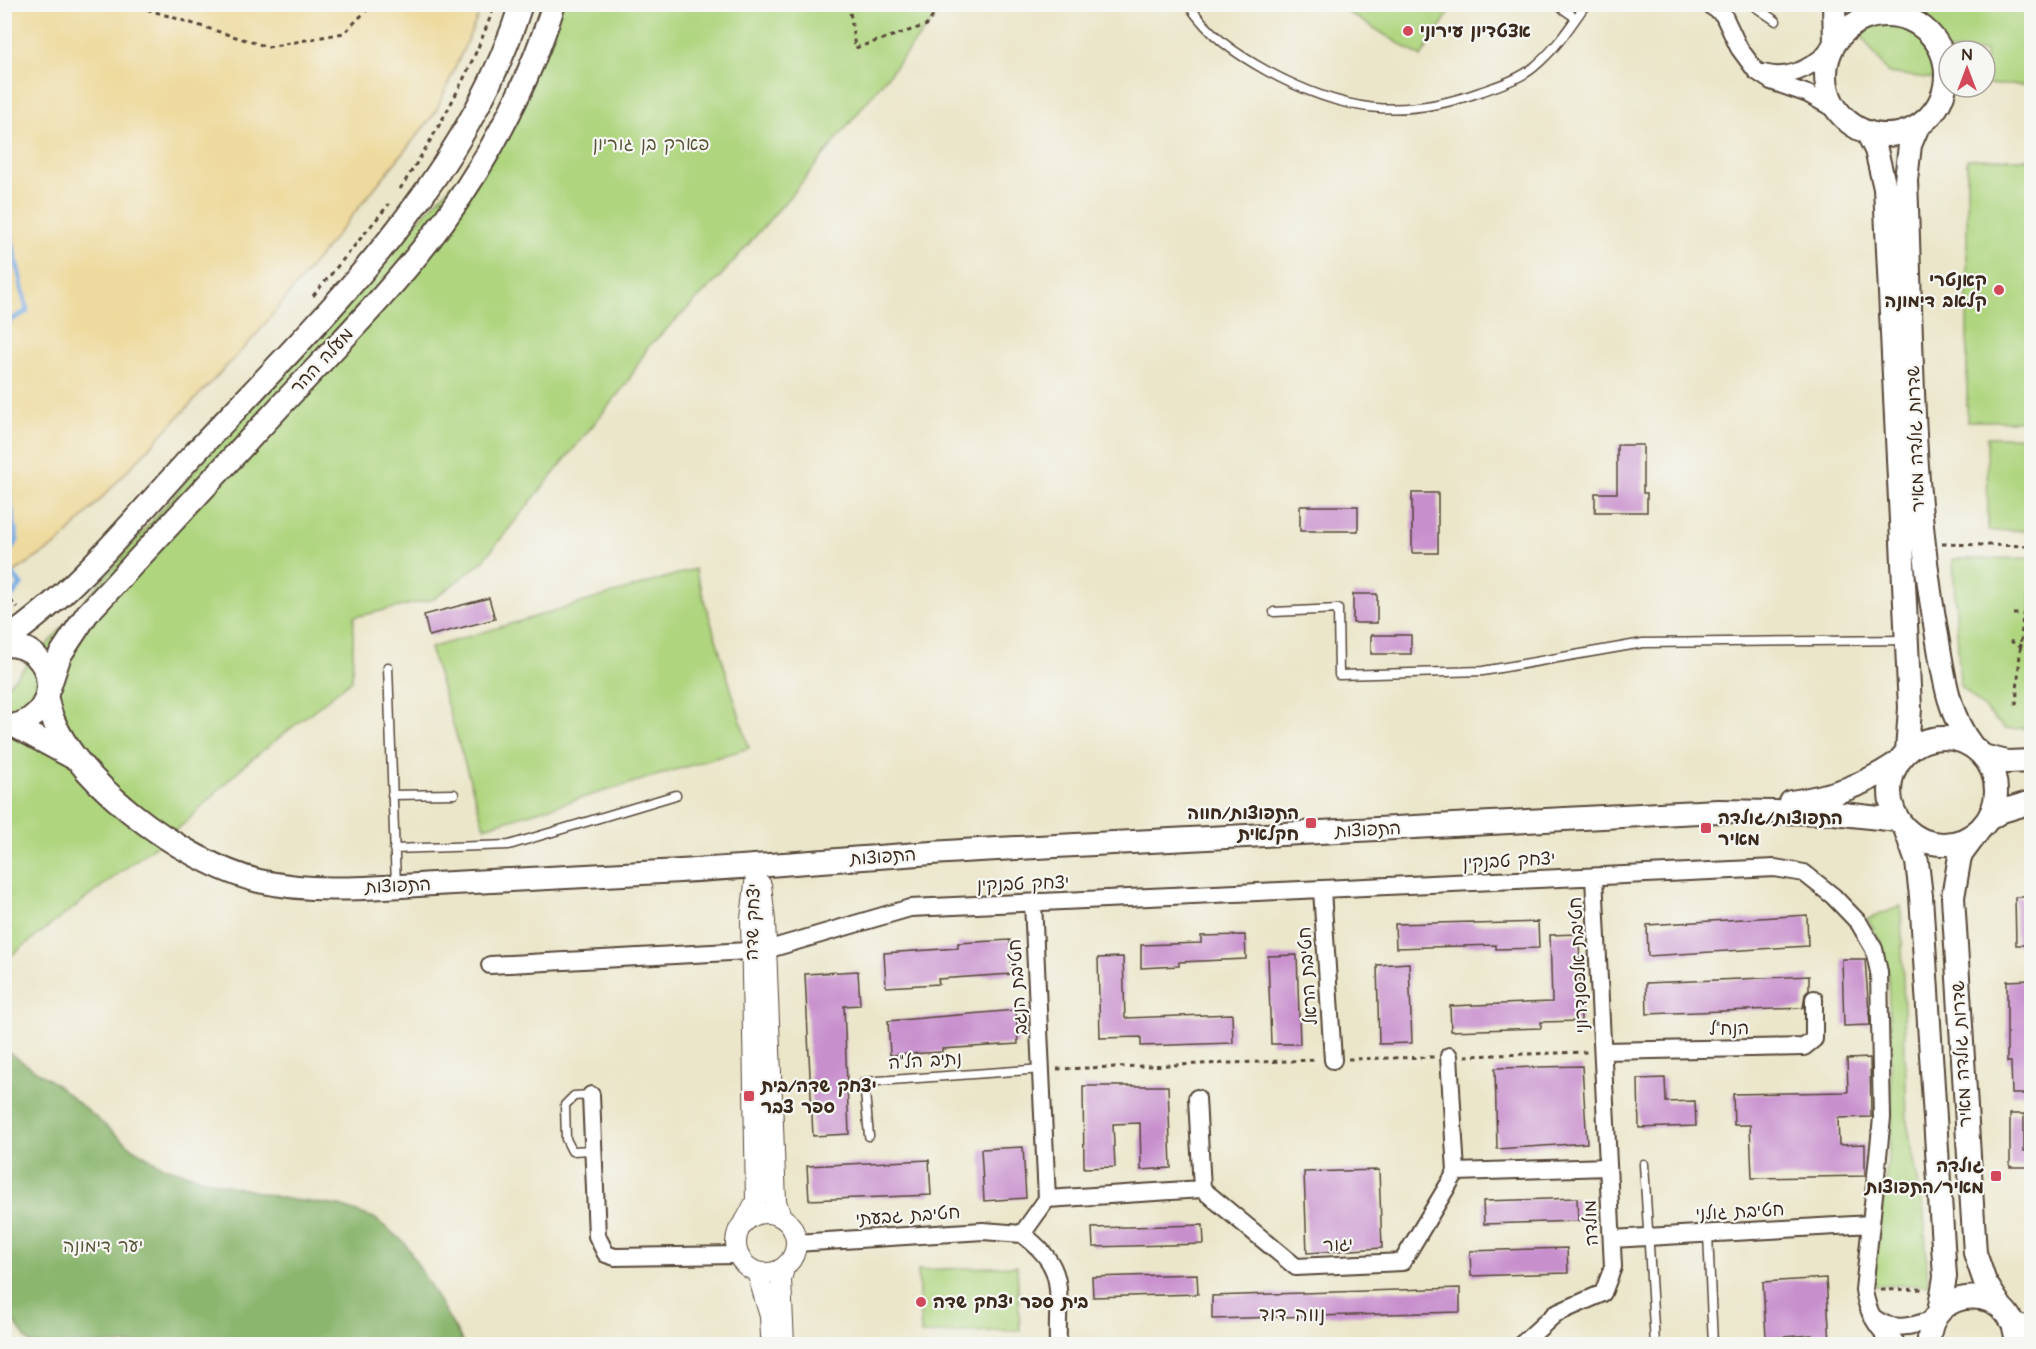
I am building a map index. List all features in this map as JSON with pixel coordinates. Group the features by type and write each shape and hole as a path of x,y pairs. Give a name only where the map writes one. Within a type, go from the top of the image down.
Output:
{"main road":[{"name":"מעלה ההר","path":"4,643 58,599 327,311 418,204 487,90 513,31 521,4"},
{"name":"מעלה ההר","path":"48,693 60,655 87,614 350,332 443,222 484,159 514,104 542,42 554,4"},
{"path":"1834,4 1834,45 1827,63 1826,80 1830,96 1838,111 1851,124 1867,132 1890,135 1918,126 1932,115 1942,100 1947,83 1946,65 1935,40 1922,26 1881,10 1875,16 1856,23 1834,45"},
{"name":"שדרות גולדה מאיר","path":"1918,126 1910,145 1906,180 1922,544 1945,681 1961,732 1978,751"},
{"name":"שדרות גולדה מאיר","path":"1867,132 1876,150 1885,188 1910,708 1902,757"},
{"name":"התפוצות","path":"4,643 18,646 37,657 48,677 52,718 60,734 85,767 120,803 150,828 202,862 228,872 288,887 329,889 757,867 977,850 1718,811 1834,813 1902,826"},
{"path":"10,726 34,717 48,693"},
{"name":"התפוצות","path":"10,726 53,744 85,767"},
{"path":"2031,761 2007,762 1956,740 1939,738 1922,742 1902,757 1891,777 1889,792 1891,807 1902,826 1919,840 1949,845 1983,826 2002,811 2031,802"},
{"path":"1978,751 1992,770 1997,787 1995,803 1983,826"},
{"name":"התפוצות","path":"1718,811 1818,798 1842,792 1875,778 1902,757"},
{"name":"שדרות גולדה מאיר","path":"1902,826 1917,862 1921,896 1945,1277 1937,1316 1930,1330 1929,1344"},
{"name":"שדרות גולדה מאיר","path":"1983,826 1960,856 1955,876 1953,909 1975,1253 1985,1282 2016,1320"},
{"path":"1937,1316 1957,1300 1971,1297 1992,1301 2016,1320 2016,1344"}],"street":[{"path":"1708,4 1723,14 1739,48 1756,71 1771,81 1808,94 1838,111"},
{"path":"1756,71 1771,75 1797,72 1820,60 1834,45"},
{"name":"יצחק שדה","path":"746,1220 755,1208 756,1201 759,951 764,904 757,867"},
{"name":"יצחק טבנקין","path":"490,965 759,951 910,908 1775,868 1804,873 1833,896 1859,923 1874,948 1879,972 1882,1118 1864,1290 1869,1312 1892,1342"},
{"name":"חטיבת אלכסנדרוני","path":"1594,877 1603,1051"},
{"name":"חטיבת הראל","path":"1322,890 1333,1060"},
{"name":"חטיבת הנגב","path":"1033,903 1043,1069 1047,1199"},
{"name":"יצחק שדה","path":"759,951 776,1202 781,1217"},
{"name":"הנח\"ל","path":"1603,1051 1804,1047 1814,1039 1814,999"},
{"name":"מולדה","path":"1522,1344 1555,1314 1603,1293 1613,1267 1603,1051"},
{"path":"1449,1056 1456,1172 1607,1167"},
{"path":"591,1095 597,1236 606,1254 615,1257 737,1255"},
{"path":"1058,1344 1056,1269 1043,1249 1022,1234 1047,1199 1202,1189 1197,1098"},
{"name":"יגור","path":"1202,1189 1296,1267 1402,1262 1456,1172"},
{"path":"783,1268 772,1273 757,1272 743,1264 737,1255 736,1236 746,1220 764,1213 781,1217 789,1225 796,1243 794,1253 783,1268 781,1280 784,1344"},
{"name":"חטיבת גולני","path":"1612,1239 1870,1224"},
{"name":"חטיבת גבעתי","path":"796,1243 984,1231 1022,1234"},
{"path":"757,1272 770,1316 771,1344"},
{"path":"1869,1312 1881,1323 1896,1327 1914,1326 1937,1316"}],"lane":[{"path":"1188,4 1206,30 1235,53 1320,97 1365,108 1408,109 1454,102 1497,86 1533,69 1561,40 1586,4"},
{"path":"1556,4 1576,18"},
{"path":"1751,4 1776,21"},
{"path":"1274,612 1338,609 1339,675 1483,671 1643,643 1905,640"},
{"path":"388,667 396,886"},
{"path":"392,795 454,794"},
{"path":"394,849 509,845 676,795"},
{"name":"נתיב הל\"ה","path":"868,1137 864,1082 1043,1069"},
{"path":"591,1095 574,1096 566,1105 566,1139 572,1151 593,1150"},
{"path":"1644,1164 1655,1344"},
{"path":"1708,1234 1713,1344"}],"path":[{"path":"130,4 268,47 344,33 373,4"},
{"path":"398,193 436,133 464,79 495,4"},
{"path":"849,4 855,48 927,25 941,4"},
{"path":"310,299 391,201"},
{"path":"1922,544 2031,546"},
{"path":"10,613 24,603"},
{"path":"2013,614 2031,614"},
{"path":"2016,705 2023,614"},
{"path":"2010,641 2031,651"},
{"path":"1873,1290 1935,1288"}],"green space":[{"name":"פארק בן גוריון","path":"557,5 945,5 798,187 719,278 648,347 627,383 482,562 434,599 354,617 352,680 242,767 185,823 5,960 5,688 53,638 213,449 412,227 509,125"},
{"name":"אצטדיון עירוני","path":"1336,5 1454,5 1421,57"},
{"path":"1839,5 2031,5 2031,85 1997,85 1997,39 1937,39 1937,79 1888,73"},
{"name":"קאנטרי קלאב דימונה","path":"1967,159 2031,159 2031,421 1967,421"},
{"path":"1987,437 2031,437 2031,530 1988,531"},
{"path":"2031,558 2031,728 2005,729 1960,685 1953,559"},
{"path":"695,569 749,748 484,827 430,648"},
{"path":"1901,906 1907,1122 1924,1213 1928,1285 1873,1286 1892,1123 1888,974 1883,947 1868,919"},
{"name":"יער דימונה","path":"5,1050 57,1085 131,1147 162,1166 218,1183 287,1199 340,1206 374,1218 405,1243 464,1344 30,1344 5,1310"},
{"path":"1017,1266 1020,1330 921,1334 918,1270"}],"sand":[{"path":"5,4 483,5 435,113 256,335 59,543 5,578"}],"building":[{"path":"1617,445 1643,445 1643,493 1647,493 1647,512 1595,512 1595,493 1617,493"},
{"path":"1412,493 1438,493 1438,553 1412,553"},
{"path":"1300,506 1358,506 1358,531 1300,531"},
{"path":"1353,594 1377,594 1377,623 1353,623"},
{"path":"489,598 495,619 429,636 424,615"},
{"path":"1371,635 1411,635 1411,654 1371,654"},
{"path":"2015,897 2031,897 2031,945 2016,945"},
{"path":"1807,915 1808,946 1648,956 1647,925"},
{"path":"1474,922 1474,924 1538,922 1539,948 1496,949 1496,945 1396,948 1395,924"},
{"path":"1579,934 1581,1021 1541,1022 1541,1028 1451,1031 1450,1006 1552,1002 1550,935"},
{"path":"1245,935 1246,959 1179,962 1179,966 1141,968 1141,945 1201,943 1201,936"},
{"path":"1010,940 1012,974 938,979 939,984 886,987 884,953 958,948 958,943"},
{"path":"1297,955 1300,1044 1271,1044 1268,956"},
{"path":"1123,957 1125,1018 1232,1014 1233,1043 1141,1046 1141,1037 1100,1038 1098,958"},
{"path":"1842,959 1865,959 1870,1025 1844,1026"},
{"path":"1409,963 1412,1043 1379,1044 1377,965"},
{"path":"858,971 860,1005 844,1006 849,1134 813,1136 805,974"},
{"path":"1809,976 1809,990 1805,994 1803,1008 1647,1014 1646,983"},
{"path":"2031,980 2031,1094 2012,1094 2011,1062 2007,1062 2007,981"},
{"path":"1016,1010 1018,1044 890,1055 888,1021"},
{"path":"1870,1058 1871,1117 1838,1118 1839,1145 1865,1144 1865,1176 1752,1178 1750,1125 1734,1125 1733,1094 1848,1092 1847,1059"},
{"path":"1582,1066 1587,1143 1497,1149 1495,1068"},
{"path":"1665,1078 1666,1102 1695,1101 1696,1126 1639,1128 1638,1079"},
{"path":"1083,1086 1168,1086 1171,1168 1141,1170 1140,1123 1113,1124 1115,1167 1084,1168"},
{"path":"2010,1114 2024,1114 2024,1151 2031,1151 2031,1167 2010,1167"},
{"path":"1023,1147 1026,1198 984,1201 981,1149"},
{"path":"929,1160 931,1195 809,1200 807,1166"},
{"path":"1379,1170 1382,1248 1307,1253 1304,1172"},
{"path":"1577,1198 1578,1221 1484,1224 1483,1201"},
{"path":"1203,1225 1204,1244 1093,1247 1092,1228"},
{"path":"1567,1248 1568,1273 1471,1276 1470,1251"},
{"path":"1197,1274 1198,1294 1093,1297 1092,1277"},
{"path":"1826,1278 1830,1344 1812,1344 1812,1335 1766,1338 1763,1282"},
{"path":"1460,1288 1460,1312 1212,1319 1212,1296"}],"waterway":[{"path":"4,204 27,311 4,324"},
{"path":"4,558 17,541 5,471"},
{"path":"4,564 21,585 4,606"}],"place":[{"name":"אצטדיון עירוני","path":"1408,31"},
{"name":"קאנטרי קלאב דימונה","path":"1999,290"},
{"name":"התפוצות/חווה חקלאית","path":"1311,823"},
{"name":"התפוצות/גולדה מאיר","path":"1706,828"},
{"name":"יצחק שדה/בית ספר צבר","path":"749,1096"},
{"name":"גולדה מאיר/התפוצות","path":"1996,1176"},
{"name":"בית ספר יצחק שדה","path":"921,1302"}],"district":[{"name":"נווה דוד","path":"1292,1315"}]}
